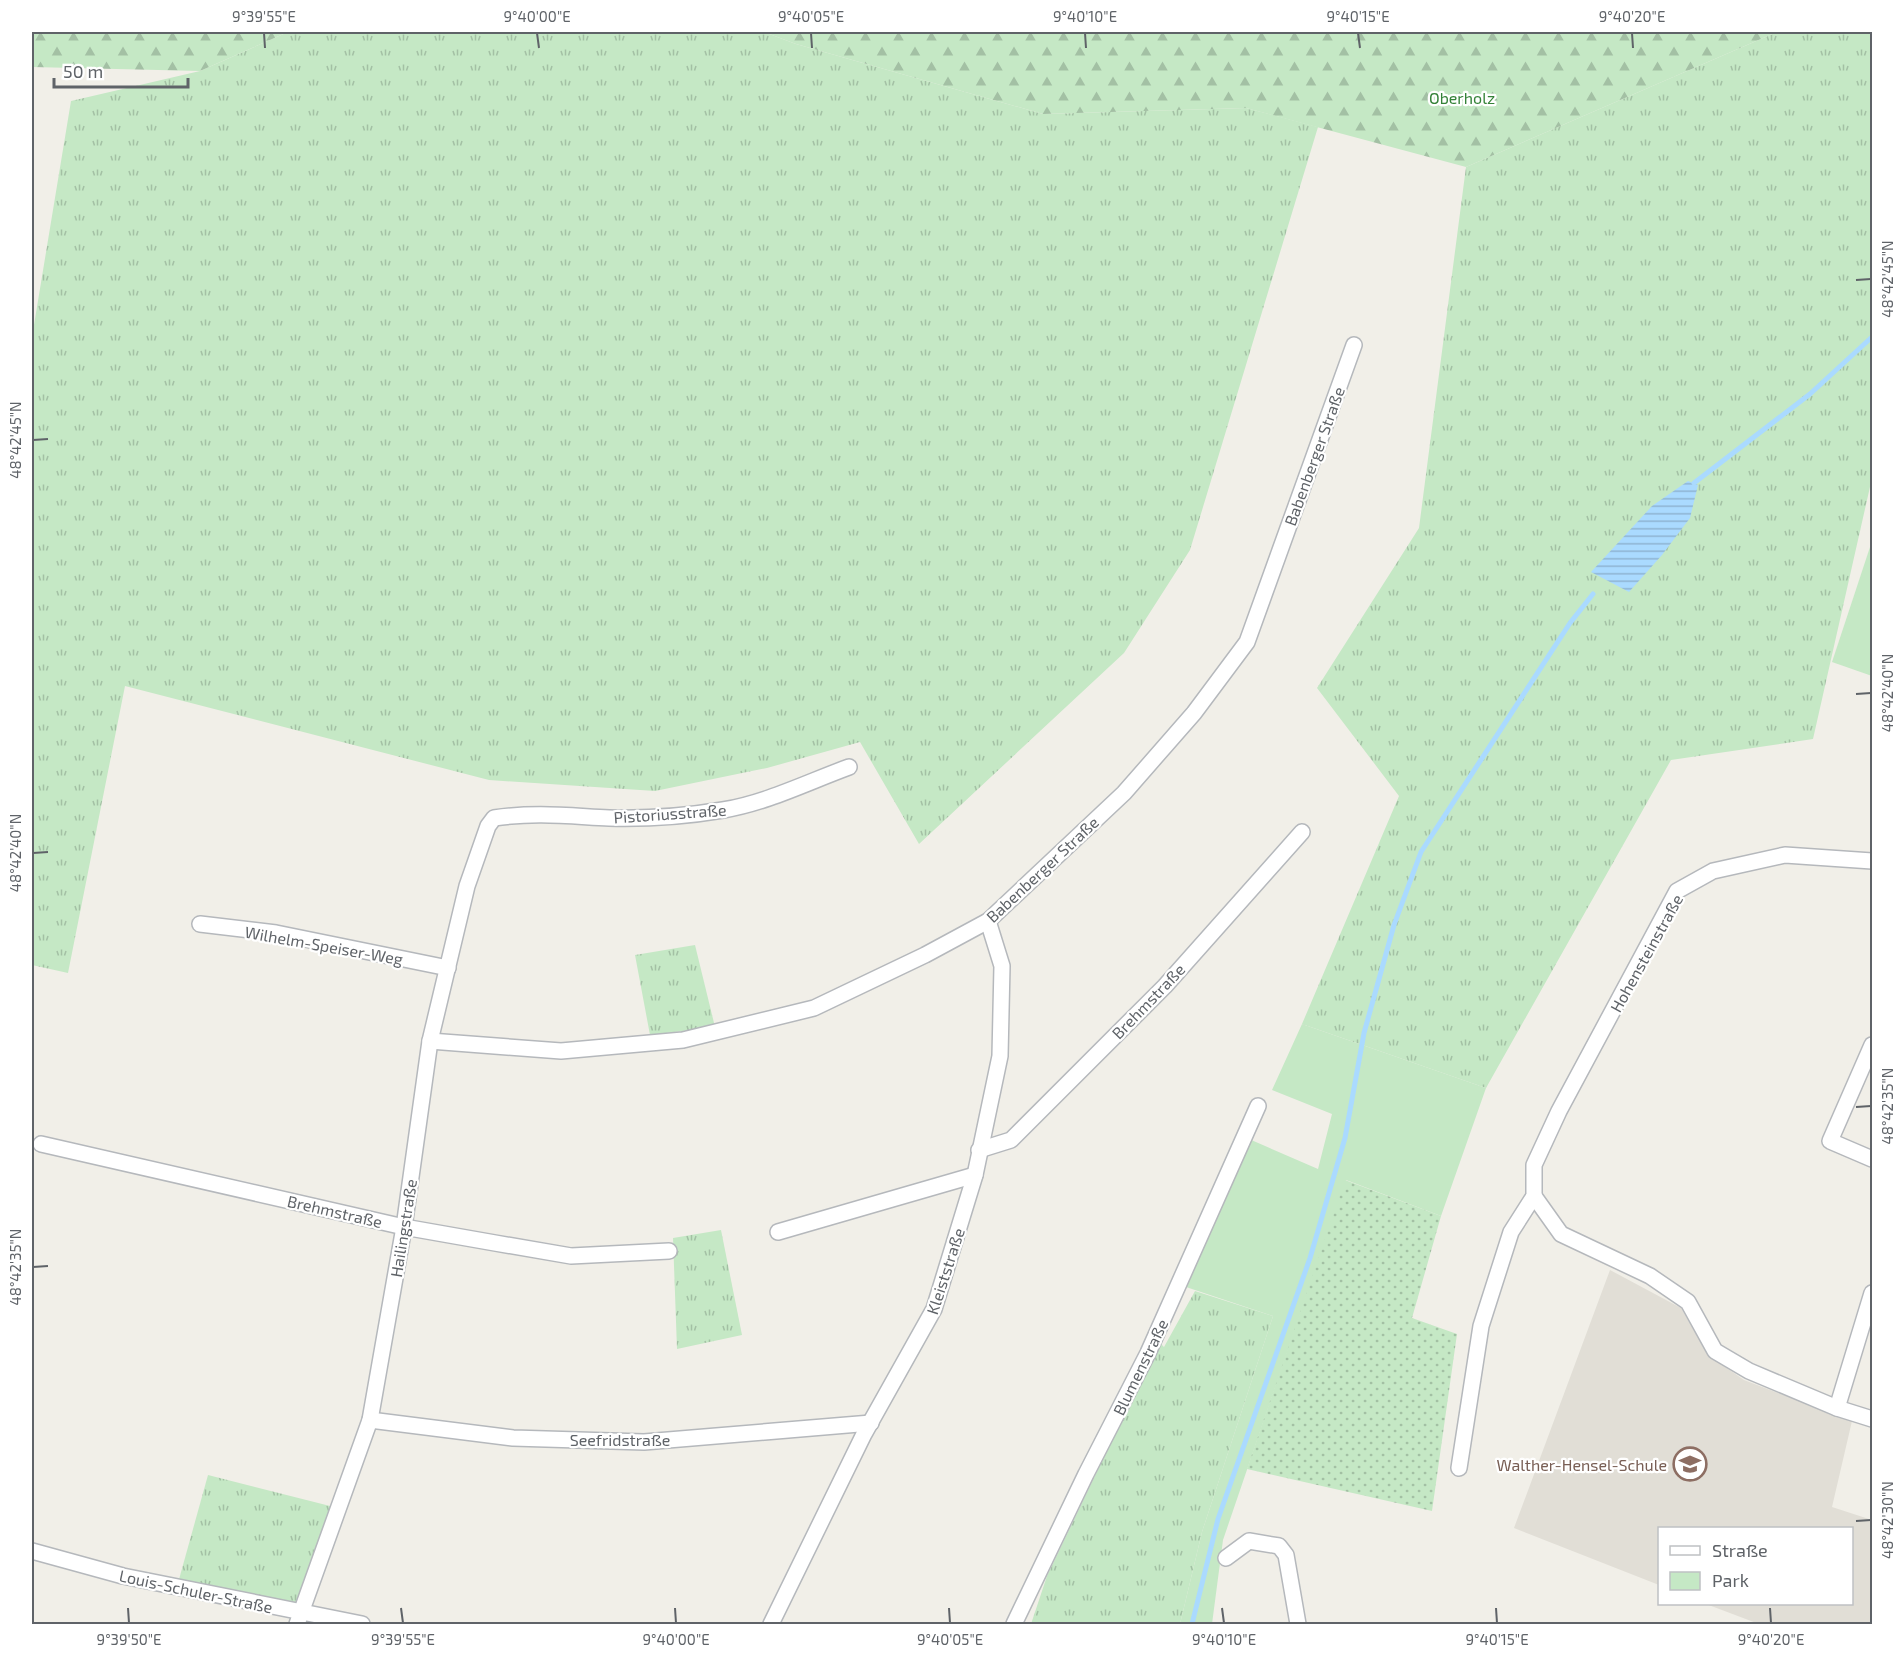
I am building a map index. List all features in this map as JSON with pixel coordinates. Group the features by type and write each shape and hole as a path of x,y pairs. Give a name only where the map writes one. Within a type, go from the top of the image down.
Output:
{"street":[{"name":"Babenberger Straße","path":"430,1041 561,1051 683,1041 814,1008 925,955 988,921 1124,794 1194,712 1247,642 1354,345"},
{"name":"Pistoriusstraße","path":"488,826 494,818 532,814 610,818 723,810 763,801 849,767"},
{"name":"Hailingstraße","path":"300,1618 370,1420 404,1227 430,1041 467,886 488,826"},
{"name":"Brehmstraße","path":"979,1150 1011,1140 1165,986 1302,832"},
{"name":"Hohensteinstraße","path":"1534,1196 1534,1165 1559,1111 1677,891 1713,871 1785,855 1872,861"},
{"name":"Kleiststraße","path":"771,1624 871,1423 934,1309 975,1175 1000,1056 1002,966 988,921"},
{"name":"Wilhelm-Speiser-Weg","path":"200,924 276,933 448,968"},
{"path":"1872,1045 1830,1141 1872,1159"},
{"name":"Blumenstraße","path":"1014,1624 1086,1474 1148,1353 1258,1106"},
{"name":"Brehmstraße","path":"41,1144 404,1227 571,1256 669,1251"},
{"path":"778,1232 975,1175"},
{"path":"1459,1468 1481,1326 1511,1232 1534,1196 1561,1234 1650,1276 1688,1302 1715,1351 1749,1371 1837,1408 1872,1419"},
{"path":"1837,1408 1872,1293"},
{"name":"Seefridstraße","path":"370,1420 513,1438 644,1442 871,1423"},
{"path":"1226,1558 1249,1541 1279,1546 1286,1555 1298,1624"},
{"name":"Louis-Schuler-Straße","path":"32,1551 123,1576 300,1618 362,1624"}],"shaded area":[{"name":"Walther-Hensel-Schule","path":"1610,1270 1681,1308 1708,1355 1744,1380 1852,1421 1832,1507 1872,1520 1872,1624 1759,1624 1709,1605 1853,1605 1853,1527 1658,1527 1658,1585 1514,1528"}],"green space":[{"path":"32,32 288,32 200,71 32,67"},
{"path":"288,32 764,32 796,44 1043,114 1246,108 1318,127 1190,550 1124,653 919,844 860,742 767,768 655,791 489,780 125,686 68,973 32,965 32,337 71,101 200,71"},
{"name":"Oberholz","path":"764,32 1777,32 1466,167 1246,108 1043,114 796,44"},
{"path":"1777,32 1872,32 1872,478 1813,739 1671,760 1486,1088 1302,1024 1399,796 1317,688 1419,528 1466,167"},
{"path":"1872,541 1872,676 1832,662"},
{"path":"695,945 715,1027 650,1035 635,955"},
{"path":"1302,1024 1486,1088 1441,1216 1346,1180 1223,1540 1212,1624 1180,1624 1202,1532 1273,1316 1183,1286 1249,1139 1318,1169 1332,1114 1272,1090"},
{"path":"1345,1180 1441,1216 1412,1318 1457,1334 1432,1511 1247,1469"},
{"path":"721,1230 742,1335 677,1349 673,1238"},
{"path":"1195,1291 1273,1316 1202,1532 1180,1624 1031,1624 1047,1576 1159,1342 1164,1347"},
{"path":"208,1475 334,1507 299,1608 178,1583"}],"water":[{"path":"1688,481 1698,485 1690,518 1662,555 1629,592 1591,572 1652,506"}],"waterway":[{"path":"1694,483 1810,394 1872,337"},
{"path":"1192,1624 1218,1519 1310,1258 1345,1138 1364,1033 1394,925 1421,852 1570,623 1593,594"}],"place":[{"name":"Walther-Hensel-Schule","path":"1690,1464"}]}
